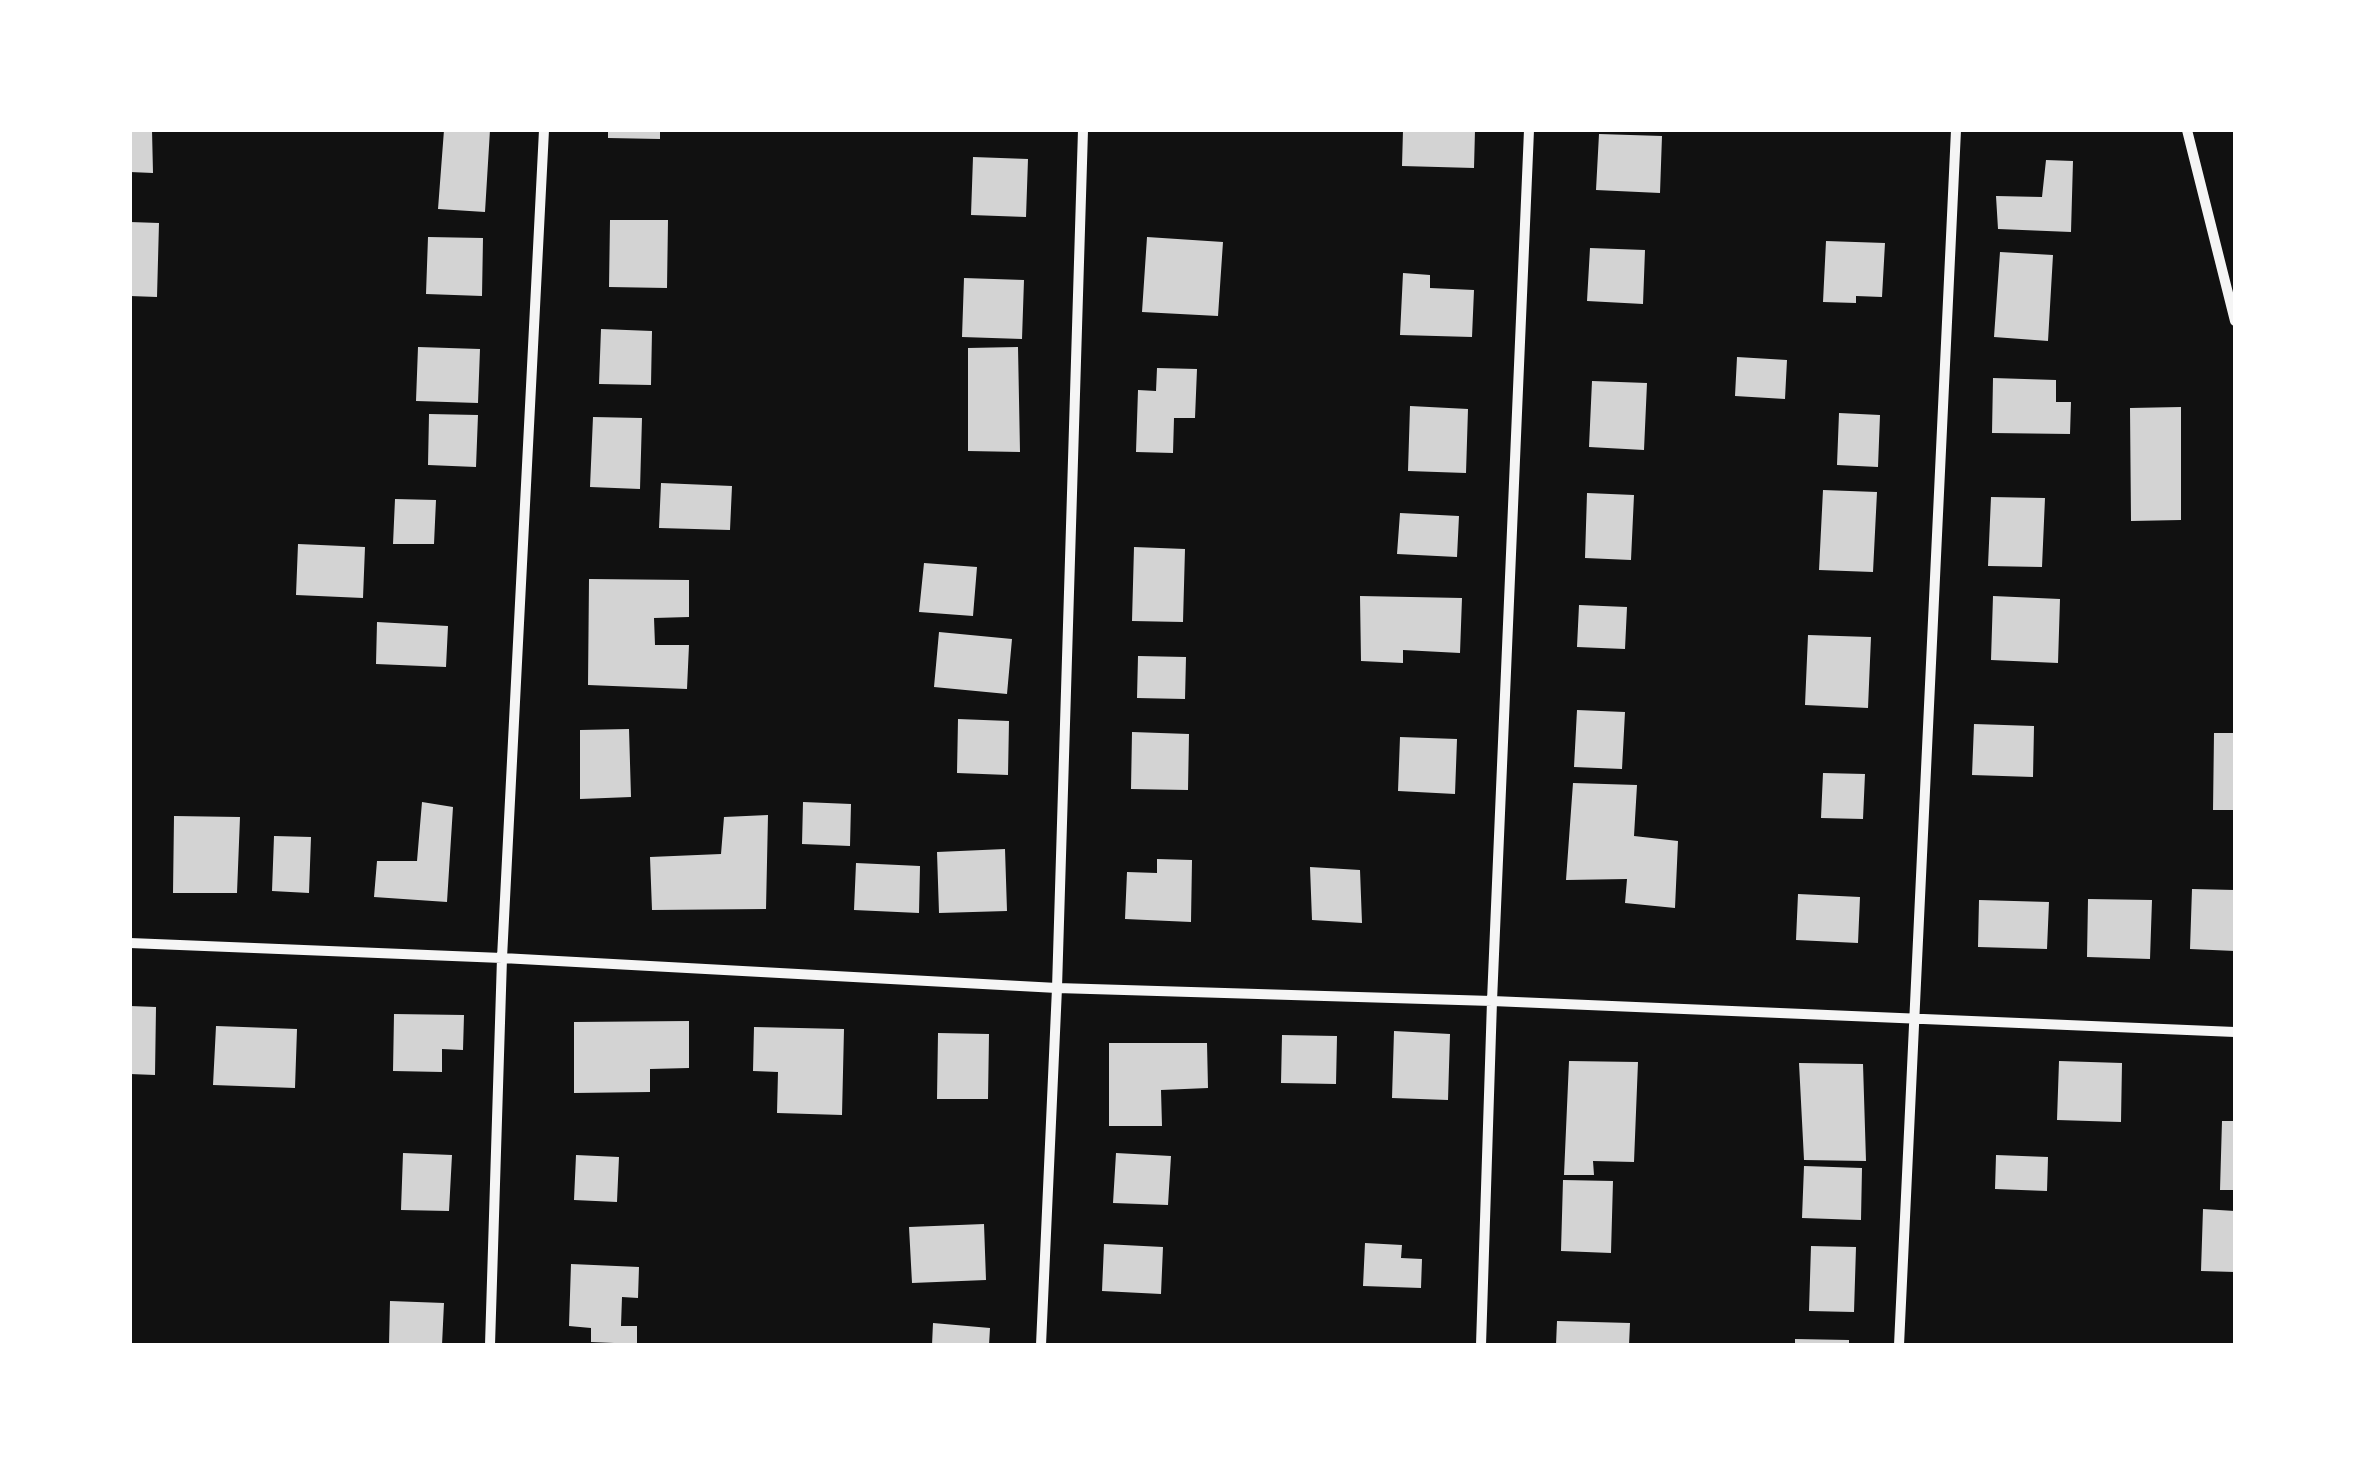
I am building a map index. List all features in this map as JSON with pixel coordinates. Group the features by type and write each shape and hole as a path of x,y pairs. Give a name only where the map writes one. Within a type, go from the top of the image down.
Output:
{"street":[{"path":"490,1345 502,958 544,130"},
{"path":"1041,1345 1057,988 1083,130"},
{"path":"1481,1345 1530,130"},
{"path":"1899,1345 1956,130"},
{"path":"2188,130 2235,322"},
{"path":"130,943 502,958 1057,988 1492,1001 2235,1032"}],"building":[{"path":"130,130 152,130 153,173 130,172"},
{"path":"444,130 490,130 485,212 438,209"},
{"path":"608,130 660,130 660,139 608,138"},
{"path":"1403,130 1475,130 1474,168 1402,166"},
{"path":"1599,134 1662,136 1660,193 1596,190"},
{"path":"973,157 1028,159 1026,217 971,215"},
{"path":"2046,160 2073,161 2071,232 1998,229 1996,196 2042,197"},
{"path":"610,220 668,220 667,288 609,287"},
{"path":"130,222 159,223 157,297 130,296"},
{"path":"428,237 483,238 482,296 426,294"},
{"path":"1147,237 1223,242 1218,316 1142,312"},
{"path":"1826,241 1885,243 1882,297 1856,296 1856,303 1823,302"},
{"path":"1590,248 1645,250 1643,304 1587,301"},
{"path":"2000,252 2053,255 2048,341 1994,337"},
{"path":"1403,273 1430,275 1430,288 1474,290 1472,337 1400,335"},
{"path":"964,278 1024,280 1022,339 962,337"},
{"path":"601,329 652,331 651,385 599,384"},
{"path":"418,347 480,349 478,403 416,401"},
{"path":"1018,347 1020,452 968,451 968,348"},
{"path":"1737,357 1787,360 1785,399 1735,396"},
{"path":"1157,368 1197,369 1195,418 1174,418 1173,453 1136,452 1138,390 1156,391"},
{"path":"1993,378 2056,380 2056,402 2071,402 2070,434 1992,433"},
{"path":"1592,381 1647,383 1644,450 1589,447"},
{"path":"1410,406 1468,409 1466,473 1408,471"},
{"path":"2181,407 2181,520 2131,521 2130,408"},
{"path":"1839,413 1880,415 1878,467 1837,465"},
{"path":"429,414 478,415 476,467 428,465"},
{"path":"593,417 642,418 640,489 590,487"},
{"path":"661,483 732,486 730,530 659,528"},
{"path":"1823,490 1877,492 1873,572 1819,570"},
{"path":"1587,493 1634,495 1631,560 1585,558"},
{"path":"1991,497 2045,498 2042,567 1988,566"},
{"path":"395,499 436,500 434,544 393,544"},
{"path":"1400,513 1459,516 1457,557 1397,554"},
{"path":"298,544 365,547 363,598 296,595"},
{"path":"1134,547 1185,549 1183,622 1132,621"},
{"path":"924,563 977,567 973,616 919,612"},
{"path":"589,579 689,580 689,617 654,618 655,645 689,645 687,689 588,685"},
{"path":"1360,596 1462,598 1460,653 1403,650 1403,663 1361,661"},
{"path":"1993,596 2060,599 2058,663 1991,660"},
{"path":"1579,605 1627,607 1625,649 1577,647"},
{"path":"377,622 448,626 446,667 376,664"},
{"path":"939,632 1012,639 1007,694 934,687"},
{"path":"1808,635 1871,637 1868,708 1805,705"},
{"path":"1138,656 1186,657 1185,699 1137,698"},
{"path":"1577,710 1625,712 1622,769 1574,767"},
{"path":"958,719 1009,721 1008,775 957,773"},
{"path":"1974,724 2034,726 2033,777 1972,775"},
{"path":"629,729 631,797 580,799 580,730"},
{"path":"1132,732 1189,734 1188,790 1131,789"},
{"path":"2214,733 2235,733 2235,810 2213,810"},
{"path":"1400,737 1457,739 1455,794 1398,791"},
{"path":"1823,773 1865,774 1863,819 1821,818"},
{"path":"1573,783 1637,785 1634,836 1678,841 1675,908 1625,903 1627,879 1566,880"},
{"path":"422,802 453,807 447,902 374,897 377,861 417,861"},
{"path":"803,802 851,804 850,846 802,844"},
{"path":"768,815 766,909 652,910 650,857 721,854 724,817"},
{"path":"174,816 240,817 237,893 173,893"},
{"path":"274,836 311,837 309,893 272,891"},
{"path":"1005,849 1007,911 939,913 937,852"},
{"path":"1157,859 1192,860 1191,922 1125,919 1127,872 1157,873"},
{"path":"856,863 920,866 919,913 854,910"},
{"path":"1310,867 1360,870 1362,923 1312,920"},
{"path":"2192,889 2235,890 2235,951 2190,949"},
{"path":"1798,894 1860,897 1858,943 1796,940"},
{"path":"2088,899 2152,900 2150,959 2087,957"},
{"path":"1979,900 2049,902 2047,949 1978,947"},
{"path":"130,1006 156,1007 155,1075 130,1074"},
{"path":"394,1014 464,1015 463,1050 442,1049 442,1072 393,1071"},
{"path":"689,1021 689,1068 650,1069 650,1092 574,1093 574,1022"},
{"path":"216,1026 297,1029 295,1088 213,1085"},
{"path":"754,1027 844,1029 842,1115 777,1113 778,1072 753,1071"},
{"path":"1394,1031 1450,1034 1448,1100 1392,1098"},
{"path":"938,1033 989,1034 988,1099 937,1099"},
{"path":"1282,1035 1337,1036 1336,1084 1281,1083"},
{"path":"1109,1043 1207,1043 1208,1088 1161,1090 1162,1126 1109,1126"},
{"path":"1569,1061 1638,1062 1634,1162 1593,1161 1594,1175 1564,1175"},
{"path":"2059,1061 2122,1063 2121,1122 2057,1120"},
{"path":"1799,1063 1863,1064 1866,1161 1804,1160"},
{"path":"2222,1121 2235,1121 2235,1190 2220,1190"},
{"path":"403,1153 452,1155 449,1211 401,1210"},
{"path":"1116,1153 1171,1156 1168,1205 1113,1203"},
{"path":"576,1155 619,1157 617,1202 574,1200"},
{"path":"1996,1155 2048,1157 2047,1191 1995,1189"},
{"path":"1804,1166 1862,1168 1861,1220 1802,1218"},
{"path":"1563,1180 1613,1181 1611,1253 1561,1251"},
{"path":"2203,1209 2235,1211 2235,1272 2201,1271"},
{"path":"984,1224 986,1280 912,1283 909,1227"},
{"path":"1365,1243 1402,1245 1401,1258 1422,1259 1421,1288 1363,1286"},
{"path":"1104,1244 1163,1247 1161,1294 1102,1291"},
{"path":"1811,1246 1856,1247 1854,1312 1809,1311"},
{"path":"571,1264 639,1267 638,1298 622,1297 621,1326 637,1326 637,1344 591,1342 591,1328 569,1326"},
{"path":"390,1301 444,1303 442,1345 389,1345"},
{"path":"1557,1321 1630,1323 1629,1345 1556,1345"},
{"path":"933,1323 990,1328 989,1345 932,1345"},
{"path":"1795,1339 1849,1340 1849,1345 1795,1345"}]}
